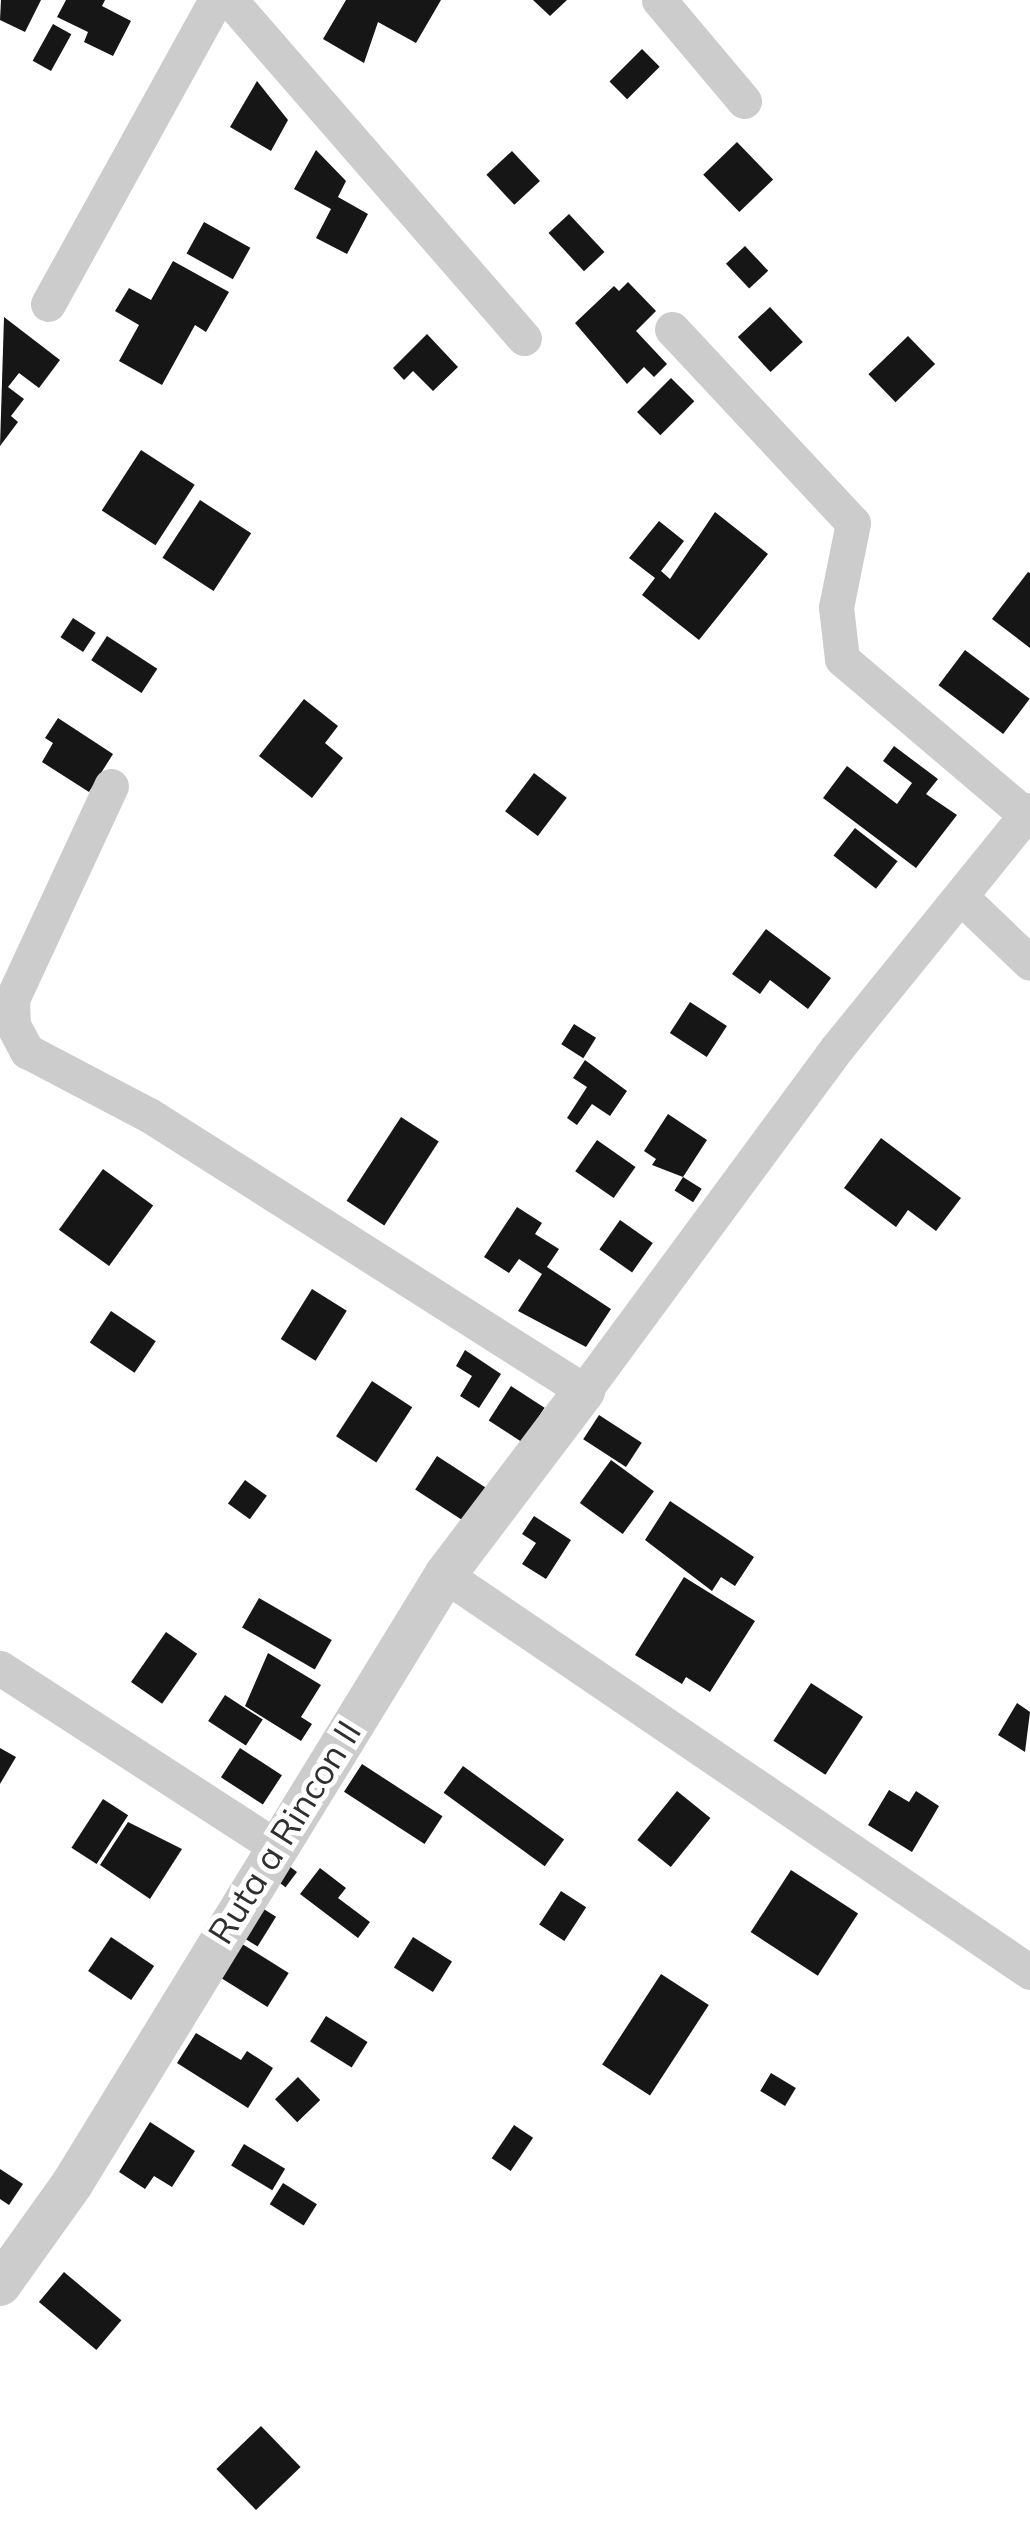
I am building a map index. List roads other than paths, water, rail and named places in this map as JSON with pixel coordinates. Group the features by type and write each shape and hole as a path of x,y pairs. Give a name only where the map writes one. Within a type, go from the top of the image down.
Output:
{"street":[{"path":"48,304 216,0"},
{"path":"230,0 524,338"},
{"path":"659,0 744,101"},
{"path":"111,786 12,998 13,1025 27,1051 149,1115 584,1391 837,1048 1028,812 842,659 836,607 853,523 672,329"},
{"path":"961,898 1030,963"},
{"name":"Ruta a Rincon II","path":"0,2284 72,2184 274,1845 445,1575 584,1391"},
{"path":"445,1575 1030,1972"},
{"path":"0,1668 274,1845"}]}
